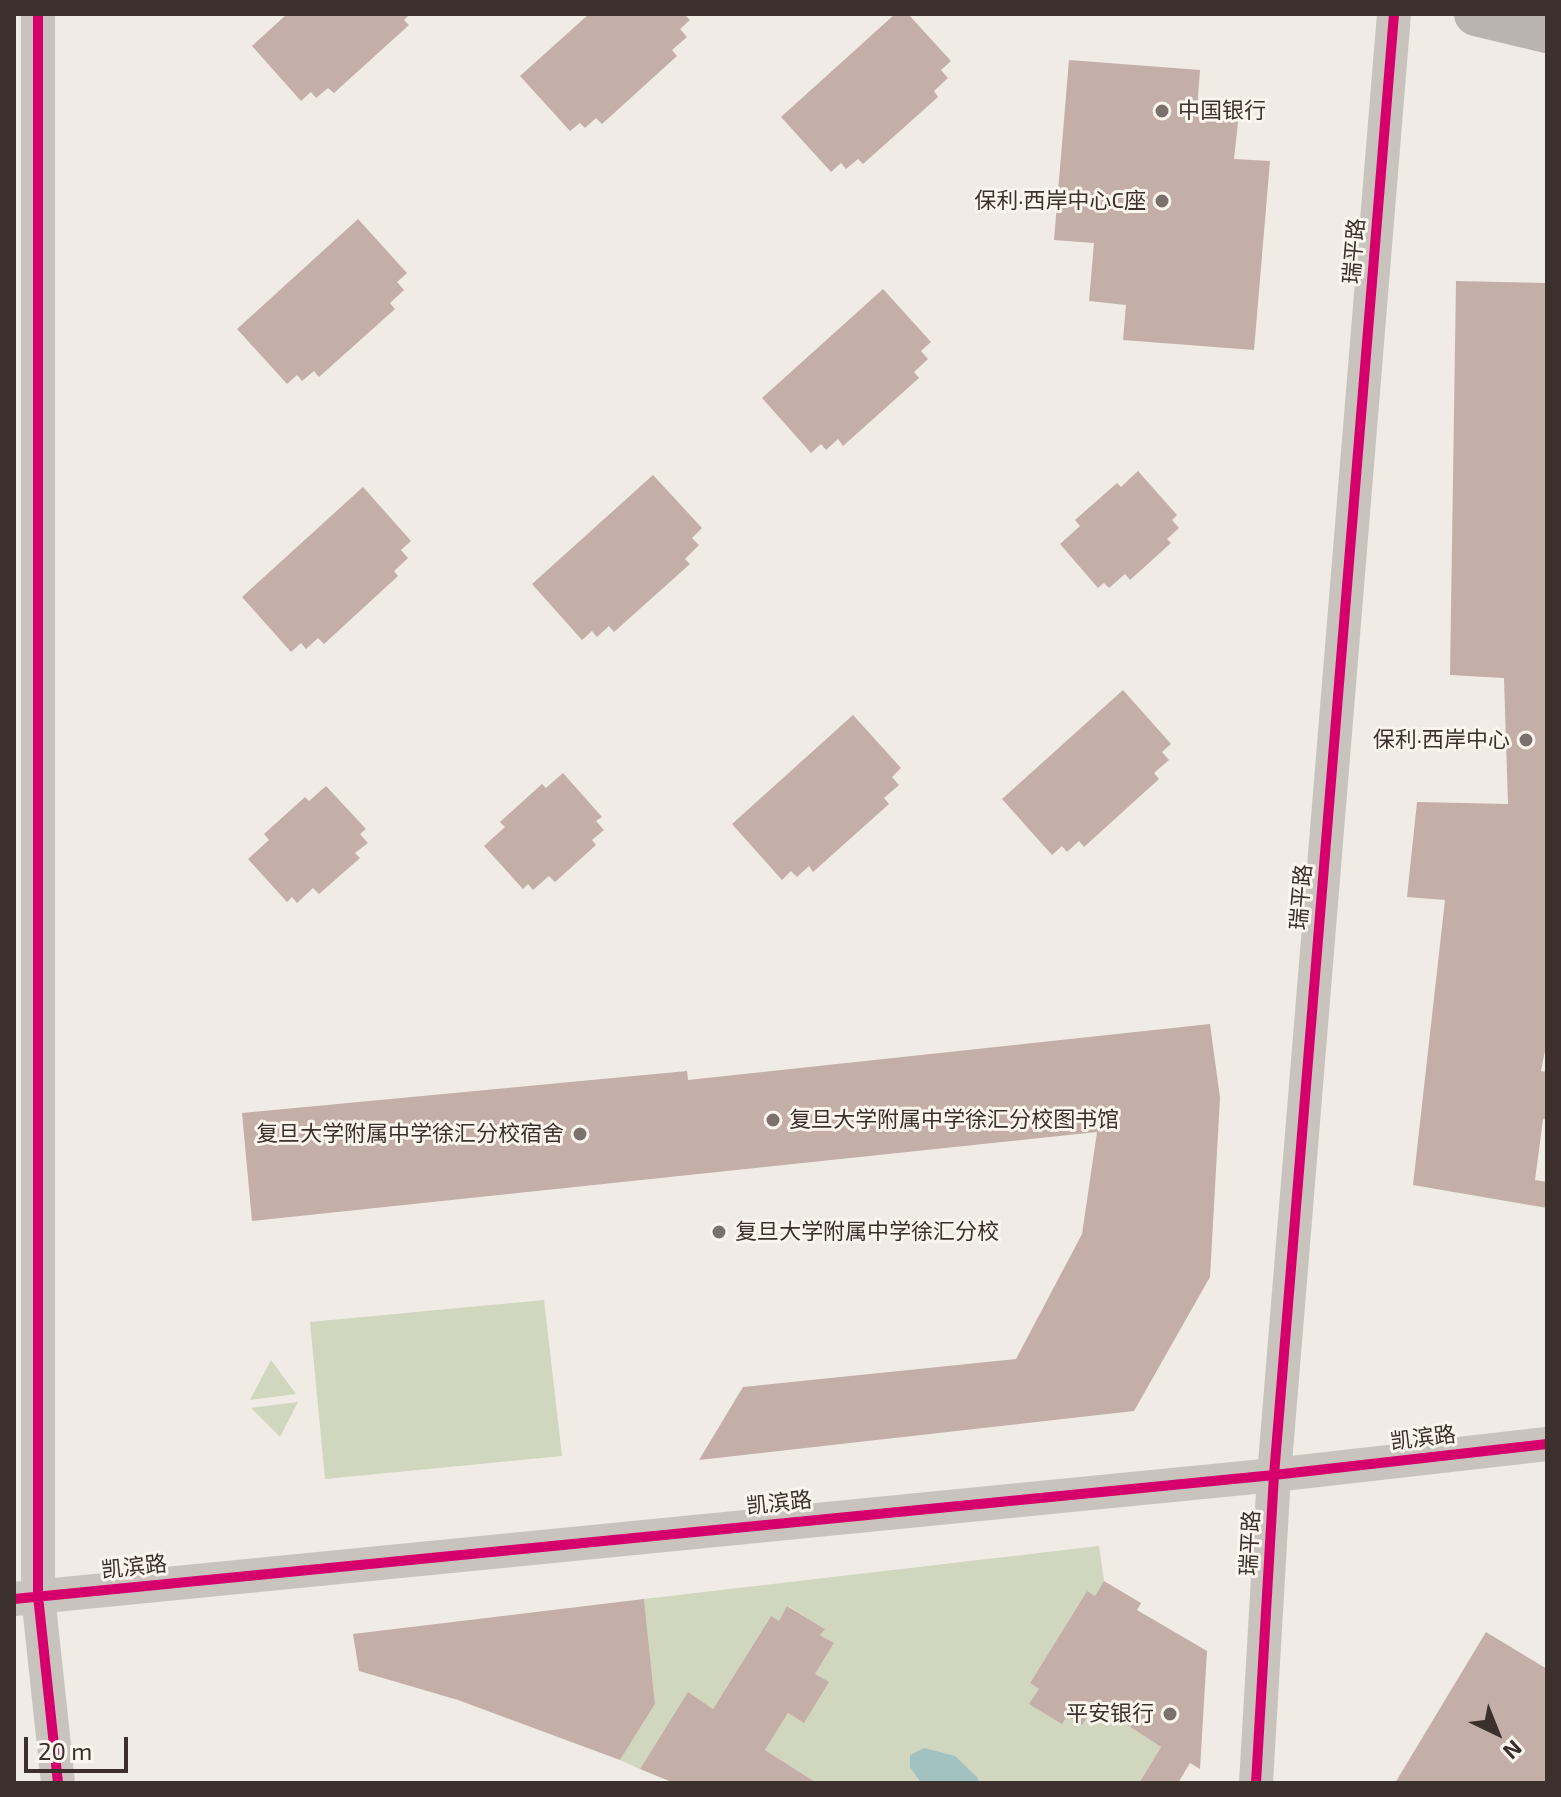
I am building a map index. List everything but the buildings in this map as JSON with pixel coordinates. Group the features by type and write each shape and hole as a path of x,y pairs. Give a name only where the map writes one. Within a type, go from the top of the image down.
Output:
{"main road":[{"path":"1476,14 1547,31"}],"street":[{"path":"38,14 26,1598 58,1783"},
{"name":"瑞平路","path":"1256,1783 1274,1475 1394,14"},
{"name":"凯滨路","path":"26,1598 1274,1475 1547,1444"}],"green space":[{"path":"544,1300 562,1456 325,1479 310,1322"},
{"path":"271,1360 296,1394 250,1400"},
{"path":"298,1402 280,1437 251,1408"},
{"path":"1099,1546 1104,1581 1095,1596 1087,1591 1030,1683 1039,1689 1030,1704 1067,1716 1095,1704 1161,1747 1139,1783 817,1783 765,1750 788,1713 803,1722 815,1674 834,1643 820,1635 824,1628 788,1606 779,1621 770,1617 713,1709 688,1693 640,1769 620,1760 655,1704 644,1599"}],"water":[{"path":"924,1748 955,1756 980,1783 921,1783 910,1767 910,1755"}],"cycle path":[{"path":"38,14 38,1596 58,1783"},
{"path":"1256,1783 1274,1475 1394,14"},
{"path":"14,1599 1274,1475 1547,1444"}],"place":[{"name":"中国银行","path":"1162,111"},
{"name":"保利·西岸中心C座","path":"1162,201"},
{"name":"保利·西岸中心","path":"1526,740"},
{"name":"复旦大学附属中学徐汇分校图书馆","path":"773,1120"},
{"name":"复旦大学附属中学徐汇分校宿舍","path":"580,1134"},
{"name":"复旦大学附属中学徐汇分校","path":"719,1232"},
{"name":"平安银行","path":"1170,1714"}]}
